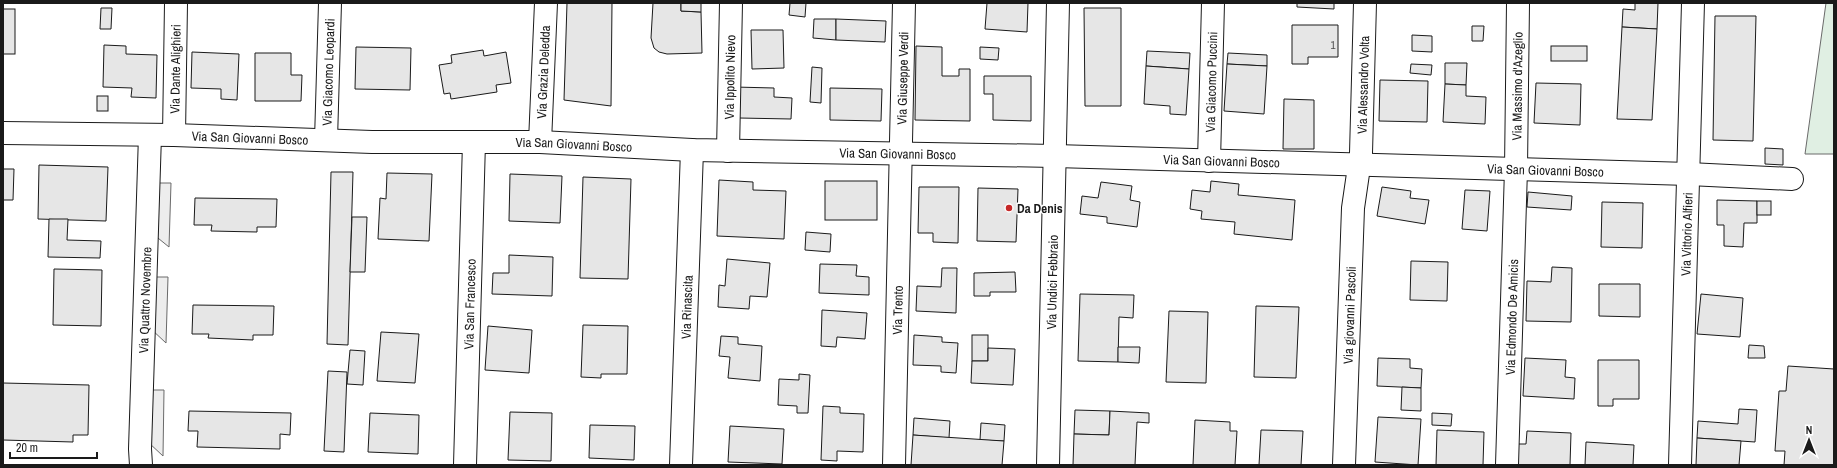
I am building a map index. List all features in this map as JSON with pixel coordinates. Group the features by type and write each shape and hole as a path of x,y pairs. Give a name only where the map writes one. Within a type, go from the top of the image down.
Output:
{"street":[{"name":"Via Dante Alighieri","path":"174,135 176,3"},
{"name":"Via Giacomo Leopardi","path":"326,140 330,3"},
{"name":"Via Grazia Deledda","path":"540,142 546,3"},
{"name":"Via Ippolito Nievo","path":"728,151 731,3"},
{"name":"Via Giuseppe Verdi","path":"902,154 904,3"},
{"name":"Via Undici Febbraio","path":"1048,465 1058,3"},
{"name":"Via Giacomo Puccini","path":"1209,161 1214,3"},
{"name":"Via Alessandro Volta","path":"1359,166 1365,3"},
{"name":"Via Massimo d'Azeglio","path":"1516,169 1518,3"},
{"name":"Via Vittorio Alfieri","path":"1680,465 1693,3"},
{"name":"Via San Giovanni Bosco","path":"3,134 174,135 326,140 540,142 692,150 1055,156 1359,166 1689,174 1792,179"},
{"name":"Via Quattro Novembre","path":"141,465 140,449 150,135"},
{"name":"Via San Francesco","path":"465,465 474,142"},
{"name":"Via Rinascita","path":"681,465 692,150"},
{"name":"Via Trento","path":"894,465 902,154"},
{"name":"Via giovanni Pascoli","path":"1344,465 1353,208 1359,166"},
{"name":"Via Edmondo De Amicis","path":"1507,465 1516,169"}],"green space":[{"path":"1826,3 1834,3 1834,154 1805,154"}],"shaded area":[{"path":"155,183 171,183 169,247 153,234"},
{"path":"152,277 168,277 166,343 150,328"},
{"path":"150,390 164,390 163,456 148,442"}],"building":[{"path":"567,3 612,3 611,106 564,100"},
{"path":"653,3 681,3 681,11 701,12 702,53 667,54 659,52 654,48 651,38"},
{"path":"681,3 701,3 701,12 681,11"},
{"path":"790,3 806,3 805,17 789,15"},
{"path":"987,3 1028,3 1027,32 985,29"},
{"path":"1297,3 1334,3 1334,9 1297,7"},
{"path":"1635,3 1658,3 1657,29 1622,27 1623,9 1635,10"},
{"path":"101,8 112,8 111,29 100,29"},
{"path":"1084,8 1121,8 1121,106 1085,106"},
{"path":"3,9 15,9 15,54 3,54"},
{"path":"1715,16 1756,16 1753,141 1713,140"},
{"path":"814,19 836,19 836,40 813,38"},
{"path":"836,19 886,21 885,42 836,40"},
{"path":"1292,25 1338,25 1338,57 1308,57 1308,64 1292,64"},
{"path":"1472,26 1484,26 1483,41 1472,41"},
{"path":"1622,27 1657,29 1652,120 1617,119"},
{"path":"751,30 783,30 784,68 752,69"},
{"path":"1412,35 1432,36 1432,52 1412,51"},
{"path":"104,45 126,46 126,54 157,55 156,98 131,97 132,88 103,87"},
{"path":"916,46 942,47 942,76 959,76 959,69 970,69 970,121 915,120"},
{"path":"1551,46 1587,46 1587,61 1551,61"},
{"path":"356,47 411,48 410,90 355,89"},
{"path":"980,47 999,48 998,60 980,59"},
{"path":"483,50 484,56 506,52 511,83 496,85 497,92 451,99 450,93 444,94 439,65 452,63 451,55"},
{"path":"1147,51 1190,53 1189,69 1146,66"},
{"path":"192,52 239,54 237,100 221,99 221,89 191,88"},
{"path":"255,53 291,53 291,75 302,75 301,101 255,101"},
{"path":"1228,53 1267,55 1267,66 1227,64"},
{"path":"1445,63 1467,63 1466,85 1445,84"},
{"path":"1227,64 1267,66 1264,114 1224,111"},
{"path":"1411,64 1432,65 1431,75 1410,73"},
{"path":"1146,66 1189,69 1186,115 1170,114 1170,106 1144,104"},
{"path":"812,67 822,68 821,103 810,102"},
{"path":"984,76 1031,76 1031,121 993,120 993,94 984,94"},
{"path":"1380,80 1428,81 1427,122 1379,121"},
{"path":"1536,83 1581,84 1580,125 1534,123"},
{"path":"1445,84 1466,85 1466,96 1486,97 1485,124 1443,122"},
{"path":"734,87 774,88 774,97 792,98 791,119 739,118"},
{"path":"830,88 882,89 881,121 830,120"},
{"path":"97,96 108,96 108,111 97,111"},
{"path":"1284,99 1314,100 1314,149 1283,149"},
{"path":"1765,148 1783,149 1783,165 1765,164"},
{"path":"39,165 108,167 106,221 38,219"},
{"path":"3,169 14,169 13,200 3,200"},
{"path":"331,172 353,172 348,345 327,344"},
{"path":"387,173 432,174 429,241 378,239 380,198 386,199"},
{"path":"510,174 562,176 560,223 509,221"},
{"path":"583,177 631,179 628,279 580,278"},
{"path":"719,180 753,182 753,190 786,191 784,239 717,236"},
{"path":"825,181 877,181 877,220 825,220"},
{"path":"1211,181 1239,184 1238,195 1295,200 1292,240 1234,234 1235,222 1201,219 1202,211 1190,209 1192,190 1210,192"},
{"path":"1101,182 1132,186 1130,200 1140,202 1137,227 1107,223 1107,217 1080,214 1082,196 1098,198"},
{"path":"919,187 959,187 958,243 933,242 933,233 918,233"},
{"path":"1382,187 1411,191 1410,198 1429,200 1425,224 1377,216"},
{"path":"978,188 1018,189 1016,242 977,241"},
{"path":"1465,190 1490,191 1487,231 1462,229"},
{"path":"1528,192 1572,196 1571,210 1527,207"},
{"path":"195,198 277,199 276,227 257,227 257,232 211,231 212,225 194,225"},
{"path":"1717,200 1757,201 1757,223 1744,223 1743,247 1724,246 1724,225 1717,225"},
{"path":"1757,201 1771,201 1771,215 1757,215"},
{"path":"1602,202 1643,203 1642,248 1601,247"},
{"path":"352,217 367,217 365,272 350,272"},
{"path":"49,219 68,219 67,240 101,241 100,258 48,257"},
{"path":"806,232 831,234 830,252 805,250"},
{"path":"509,255 553,257 552,296 492,294 493,273 509,273"},
{"path":"727,259 770,263 767,297 750,296 749,309 718,307 719,285 725,286"},
{"path":"1411,261 1448,262 1447,301 1410,300"},
{"path":"820,264 857,265 856,276 869,277 869,295 819,293"},
{"path":"1552,267 1572,268 1571,322 1526,321 1527,281 1551,282"},
{"path":"942,268 957,268 956,313 916,311 917,286 941,287"},
{"path":"54,269 102,270 101,326 53,325"},
{"path":"1015,272 1016,292 990,292 990,296 974,296 974,273"},
{"path":"1599,284 1640,284 1640,317 1599,316"},
{"path":"1080,294 1134,295 1133,318 1119,317 1118,362 1078,361"},
{"path":"1701,294 1743,298 1740,337 1697,334"},
{"path":"193,305 274,306 273,335 253,335 253,340 208,338 209,334 192,334"},
{"path":"1256,306 1299,307 1296,378 1254,377"},
{"path":"822,310 867,313 865,339 837,337 836,347 821,346"},
{"path":"1169,311 1208,312 1206,383 1166,382"},
{"path":"583,325 628,326 627,374 601,374 601,378 581,377"},
{"path":"488,326 532,330 529,373 485,370"},
{"path":"381,332 419,334 415,383 377,381"},
{"path":"914,335 942,337 942,342 958,343 956,373 941,372 941,366 913,365"},
{"path":"972,335 988,335 988,361 972,361"},
{"path":"721,336 738,337 738,344 762,346 760,381 728,378 730,357 719,356"},
{"path":"1749,345 1764,346 1765,358 1748,358"},
{"path":"1118,347 1140,347 1139,363 1118,362"},
{"path":"988,348 1015,349 1013,385 971,383 972,361 988,361"},
{"path":"350,350 365,351 363,385 347,384"},
{"path":"1378,358 1410,359 1410,368 1422,369 1421,388 1377,386"},
{"path":"1525,358 1566,360 1565,377 1575,378 1574,399 1523,396"},
{"path":"1598,360 1639,360 1639,399 1613,399 1613,406 1598,406"},
{"path":"1788,366 1834,369 1834,465 1784,465 1785,451 1775,451 1779,391 1786,391"},
{"path":"328,371 347,372 344,452 324,451"},
{"path":"799,374 810,375 808,413 797,413 797,406 778,405 779,379 799,380"},
{"path":"3,383 89,385 88,435 73,435 73,442 3,440"},
{"path":"1402,387 1421,388 1421,411 1401,410"},
{"path":"823,406 840,407 840,413 864,414 863,452 837,451 837,461 821,460"},
{"path":"1739,409 1757,410 1755,442 1697,438 1698,421 1738,424"},
{"path":"1075,410 1110,411 1109,435 1074,434"},
{"path":"189,411 291,413 290,435 280,434 280,449 197,447 198,431 188,431"},
{"path":"1110,411 1149,413 1149,423 1137,422 1135,465 1073,465 1074,434 1109,435"},
{"path":"510,412 552,413 551,461 508,460"},
{"path":"370,413 419,415 418,454 368,452"},
{"path":"1432,413 1452,414 1451,426 1432,425"},
{"path":"1378,417 1421,419 1418,465 1375,462"},
{"path":"914,418 950,421 949,438 913,435"},
{"path":"1195,420 1230,422 1230,431 1237,431 1235,465 1193,465"},
{"path":"981,423 1005,425 1004,441 980,440"},
{"path":"590,425 635,426 634,460 589,458"},
{"path":"730,426 784,429 782,464 728,462"},
{"path":"1261,430 1303,431 1301,465 1259,465"},
{"path":"1437,430 1484,432 1483,465 1436,465"},
{"path":"1527,431 1571,433 1570,465 1515,465 1516,444 1526,444"},
{"path":"913,435 1004,441 1002,465 911,465"},
{"path":"1697,438 1741,441 1739,465 1696,465"},
{"path":"1586,442 1634,445 1633,465 1585,465"}],"place":[{"name":"Da Denis","path":"1009,208"}]}
